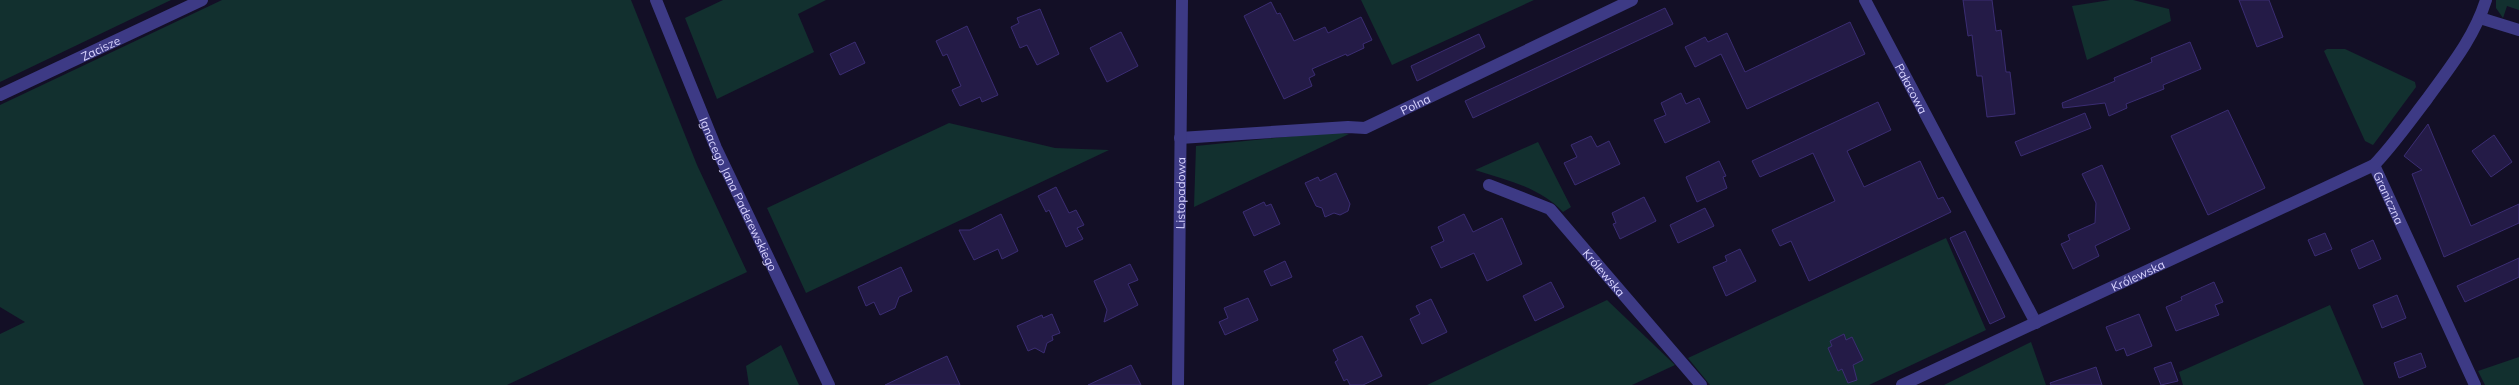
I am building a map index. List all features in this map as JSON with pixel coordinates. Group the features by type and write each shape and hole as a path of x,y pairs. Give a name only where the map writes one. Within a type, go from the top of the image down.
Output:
{"street":[{"name":"Zacisze","path":"0,95 202,0"},
{"name":"Ignacego Jana Paderewskiego","path":"656,0 716,148 829,385"},
{"name":"Listopadowa","path":"1178,385 1182,0"},
{"name":"Polna","path":"1180,138 1348,127 1366,128 1632,0"},
{"name":"Pałacowa","path":"1865,0 2036,322"},
{"name":"Graniczna","path":"2475,385 2374,165 2394,144 2455,61 2480,18 2486,0"},
{"path":"2480,18 2519,30"},
{"name":"Królewska","path":"1902,385 2374,165"},
{"name":"Królewska","path":"1489,185 1534,201 1550,209 1561,219 1700,385"}],"green space":[{"path":"0,0 171,0 0,82"},
{"path":"222,0 631,0 697,165 747,272 507,385 0,385 0,334 25,322 0,307 0,105"},
{"path":"723,0 826,0 798,14 814,52 717,99 685,18"},
{"path":"1361,0 1534,0 1392,65"},
{"path":"2110,0 2133,0 2169,9 2171,21 2087,60 2072,6"},
{"path":"2496,0 2519,0 2519,10 2507,6 2503,18 2496,8"},
{"path":"2327,49 2345,49 2415,82 2416,87 2373,145 2365,141 2324,51"},
{"path":"949,123 1055,148 1109,150 806,293 767,208"},
{"path":"1334,132 1349,134 1194,207 1196,146"},
{"path":"1538,142 1571,207 1563,212 1554,203 1533,190 1475,170"},
{"path":"1946,238 1986,330 1869,385 1710,385 1688,358"},
{"path":"1607,300 1675,365 1632,385 1427,385"},
{"path":"2330,305 2364,385 2183,385 2179,372"},
{"path":"2031,342 2046,385 1944,385"},
{"path":"781,345 799,385 749,385 746,366"},
{"path":"2519,357 2519,385 2485,385 2478,371"}],"building":[{"path":"1963,0 1992,0 1996,31 2001,30 2006,72 2010,72 2015,114 1987,117 1982,76 1977,76 1972,35 1968,36"},
{"path":"2239,0 2269,0 2283,37 2257,47"},
{"path":"1271,2 1277,14 1280,13 1294,41 1325,27 1328,33 1361,17 1372,40 1363,44 1364,48 1312,69 1315,75 1309,78 1312,86 1284,99 1244,16"},
{"path":"1665,8 1673,24 1473,118 1465,101"},
{"path":"1040,9 1059,54 1037,65 1027,45 1020,48 1011,27 1019,23 1017,18"},
{"path":"1850,22 1865,54 1747,109 1721,54 1695,67 1685,47 1705,37 1708,42 1727,33 1745,72"},
{"path":"967,26 998,95 982,102 980,97 960,106 952,90 961,86 947,54 943,56 936,41"},
{"path":"1121,32 1138,66 1107,82 1090,48"},
{"path":"1479,34 1485,47 1417,81 1411,66"},
{"path":"855,42 865,63 840,75 830,54"},
{"path":"2190,42 2201,69 2163,85 2164,89 2126,104 2127,108 2109,116 2105,103 2063,108 2062,103 2115,81 2114,78 2152,62 2151,58"},
{"path":"1681,93 1686,104 1699,98 1710,122 1665,143 1654,120 1666,115 1661,103"},
{"path":"1878,102 1891,130 1847,151 1864,187 1920,161 1938,199 1943,197 1951,212 1809,281 1791,241 1780,246 1772,230 1835,201 1813,153 1760,177 1752,161"},
{"path":"2228,110 2265,188 2208,215 2171,136"},
{"path":"2085,113 2091,128 2021,156 2015,142"},
{"path":"2428,124 2471,226 2519,204 2519,223 2444,257 2412,174 2422,170 2404,156"},
{"path":"2494,135 2512,162 2491,177 2472,151"},
{"path":"1591,136 1597,147 1609,141 1620,164 1575,185 1564,163 1577,157 1571,145"},
{"path":"1719,161 1726,176 1723,177 1727,188 1697,202 1686,177"},
{"path":"2102,165 2130,229 2095,246 2099,256 2073,269 2061,244 2070,240 2068,235 2095,223 2096,203 2082,174"},
{"path":"1336,173 1350,204 1348,211 1340,215 1334,213 1325,217 1322,208 1316,206 1305,183 1318,177 1320,181"},
{"path":"1056,187 1069,213 1076,210 1084,225 1077,228 1083,239 1066,247 1049,210 1046,212 1038,196"},
{"path":"1644,197 1656,221 1620,239 1613,224 1616,223 1612,213"},
{"path":"1264,202 1266,206 1271,204 1280,224 1254,236 1243,212"},
{"path":"1705,208 1714,226 1678,243 1670,225"},
{"path":"1001,214 1018,251 1002,259 998,249 974,260 959,230 970,230"},
{"path":"1464,214 1473,232 1502,218 1522,264 1487,281 1474,253 1441,268 1431,247 1444,241 1438,227"},
{"path":"1965,231 2005,317 1990,324 1950,238"},
{"path":"2325,233 2332,249 2315,256 2308,240"},
{"path":"2373,240 2381,259 2359,269 2351,250"},
{"path":"1740,249 1756,281 1726,296 1713,267 1727,261 1725,256"},
{"path":"2519,258 2519,277 2465,302 2457,286"},
{"path":"1285,261 1292,277 1271,286 1264,271"},
{"path":"1130,264 1138,280 1128,284 1138,305 1104,322 1107,310 1094,281"},
{"path":"901,267 912,291 899,297 895,308 880,315 874,302 866,306 858,287"},
{"path":"1551,282 1564,307 1535,321 1523,296"},
{"path":"2214,282 2223,302 2215,305 2219,315 2176,331 2166,307 2182,300 2181,297"},
{"path":"2397,295 2406,318 2382,328 2373,305"},
{"path":"1248,298 1258,320 1225,335 1219,322 1228,318 1224,308"},
{"path":"1431,299 1447,332 1422,344 1410,319 1420,314 1416,306"},
{"path":"1052,314 1060,333 1052,336 1053,340 1047,343 1044,353 1035,348 1028,351 1017,326 1042,315 1043,318"},
{"path":"2139,314 2152,346 2127,356 2124,348 2116,351 2106,327"},
{"path":"1844,334 1846,340 1852,337 1863,360 1853,365 1857,380 1848,383 1842,369 1838,371 1828,348 1832,346 1830,341"},
{"path":"1362,336 1382,376 1363,385 1350,385 1347,379 1344,381 1335,362 1338,360 1333,350"},
{"path":"2421,353 2426,367 2399,378 2394,363"},
{"path":"947,356 960,385 885,385 925,366"},
{"path":"2171,362 2178,381 2161,385 2154,368"},
{"path":"1131,365 1141,385 1088,385"},
{"path":"2096,367 2102,385 2051,385 2050,383"}]}
